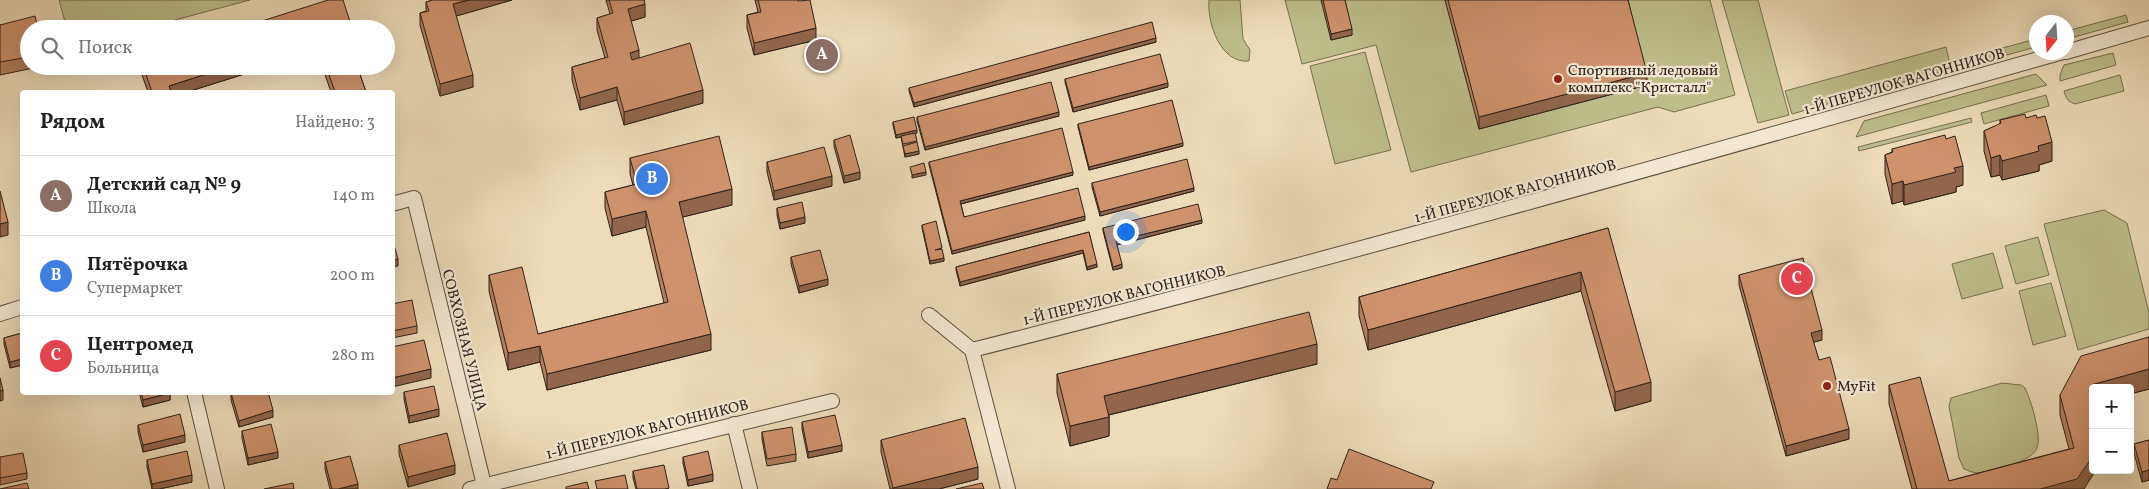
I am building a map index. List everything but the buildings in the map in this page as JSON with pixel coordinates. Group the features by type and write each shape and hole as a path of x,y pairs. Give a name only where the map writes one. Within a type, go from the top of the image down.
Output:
{"street":[{"name":"1-Й ПЕРЕУЛОК ВАГОННИКОВ","path":"2074,49 2149,28"},
{"name":"1-Й ПЕРЕУЛОК ВАГОННИКОВ","path":"972,350 1359,250 1813,125 2037,60"},
{"name":"СОВХОЗНАЯ УЛИЦА","path":"395,203 414,198 485,487"},
{"path":"0,314 20,308"},
{"path":"929,314 972,350 1008,489"},
{"path":"195,395 217,489"},
{"name":"1-Й ПЕРЕУЛОК ВАГОННИКОВ","path":"470,489 485,487 832,401"},
{"path":"734,424 750,489"}],"green space":[{"path":"59,0 250,0 175,20 65,20"},
{"path":"1209,0 1240,0 1243,39 1250,50 1249,61 1239,60 1231,56 1218,41 1210,20"},
{"name":"Спортивный ледовый комплекс \"Кристалл\"","path":"1285,0 1710,0 1735,95 1674,112 1658,107 1411,172 1376,45 1302,64"},
{"path":"1722,0 1758,0 1789,115 1758,123"},
{"path":"2126,15 2128,22 2074,37 2074,29"},
{"path":"2029,41 2029,49 1967,66 1965,58"},
{"path":"1946,47 1951,69 1792,114 1785,91"},
{"path":"1365,52 1391,150 1335,164 1310,66"},
{"path":"2113,53 2116,65 2060,81 2064,65"},
{"path":"2036,74 2047,85 1856,137 1864,121"},
{"path":"2120,75 2124,91 2075,104 2069,101 2064,91"},
{"path":"2046,95 2049,106 1984,124 1981,113"},
{"path":"1971,118 1972,122 1859,151 1858,147"},
{"path":"2104,210 2127,223 2149,313 2149,329 2078,350 2044,224"},
{"path":"2038,237 2049,275 2016,284 2005,246"},
{"path":"1993,253 2003,288 1962,299 1952,264"},
{"path":"2051,283 2066,336 2033,345 2019,291"},
{"path":"2002,383 2021,385 2025,388 2037,427 2037,448 2034,453 2020,462 2002,469 1979,473 1964,469 1959,458 1949,406 1951,398"}],"place":[{"name":"Детский сад № 9","path":"822,55"},
{"name":"Спортивный ледовый комплекс \"Кристалл\"","path":"1558,79"},
{"name":"Пятёрочка","path":"652,179"},
{"name":"Центромед","path":"1797,279"},
{"name":"MyFit","path":"1827,386"}]}
